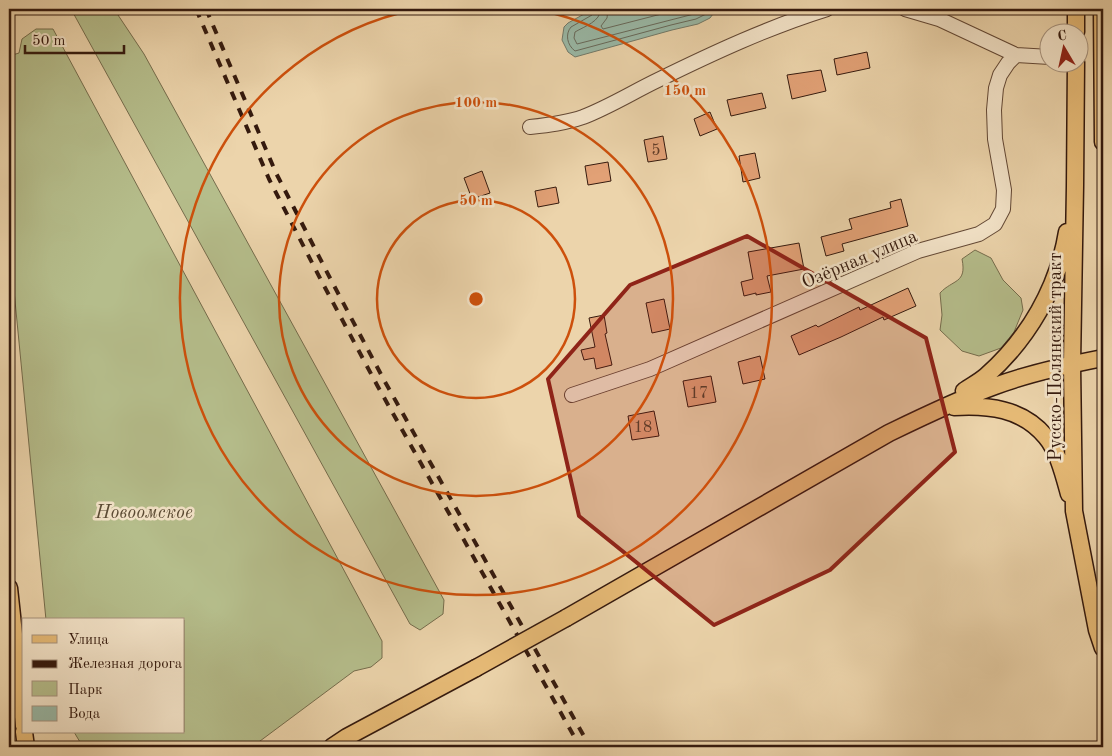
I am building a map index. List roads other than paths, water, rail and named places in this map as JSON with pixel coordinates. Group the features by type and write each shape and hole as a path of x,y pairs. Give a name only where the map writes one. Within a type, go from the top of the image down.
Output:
{"main road":[{"path":"1076,9 1076,22"},
{"path":"1102,9 1103,142"},
{"name":"Русско-Полянский тракт","path":"1076,72 1072,364 1074,511 1097,630 1103,648"},
{"path":"942,407 986,376 1018,343 1033,320 1048,295 1058,271 1066,240 1075,186"},
{"path":"332,747 566,618 890,433 942,407 996,386 1072,364 1103,358"},
{"path":"942,407 987,406 1009,411 1032,424 1046,438 1059,460 1074,511"},
{"path":"9,588 22,708"},
{"path":"24,734 26,747"}],"street":[{"path":"530,127 554,125 583,117 725,48 802,16 827,9"},
{"path":"905,9 939,19 1016,55 1040,56"},
{"name":"Озёрная улица","path":"572,395 650,369 918,251 979,234 995,224 1002,209 1004,190 995,139 994,110 996,88 1000,75 1016,55"}],"water":[{"path":"593,9 710,9 713,14 710,18 698,24 575,57 568,52 562,40 564,27"}],"railway":[{"path":"196,9 269,179 322,282 377,385 580,747"},
{"path":"206,9 276,173 330,278 384,380 590,747"}],"park label":[{"name":"Новоомское","path":"144,511"}]}
